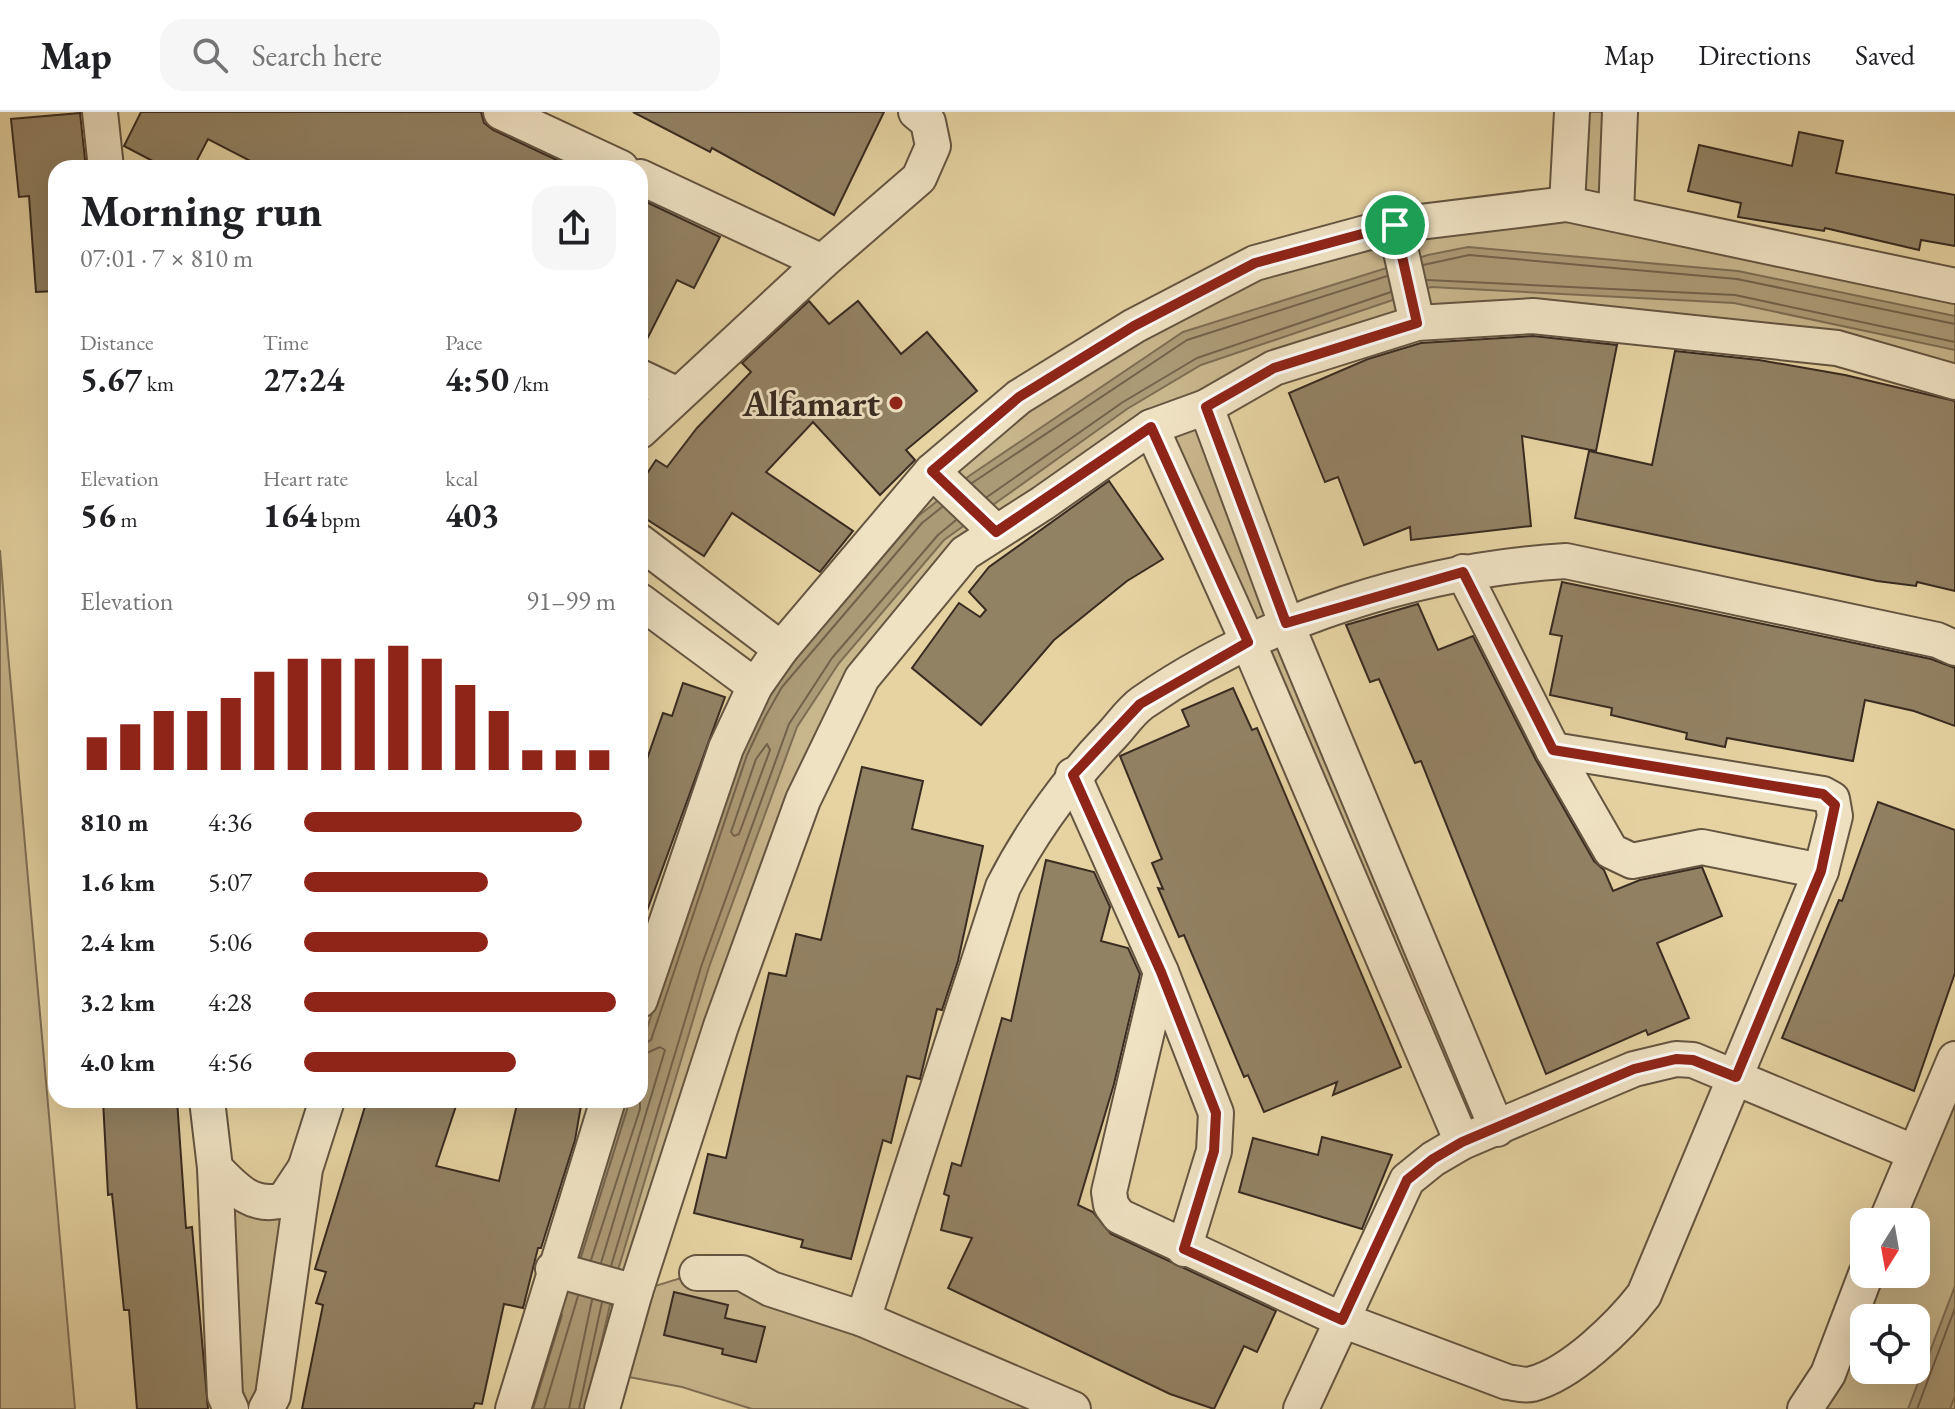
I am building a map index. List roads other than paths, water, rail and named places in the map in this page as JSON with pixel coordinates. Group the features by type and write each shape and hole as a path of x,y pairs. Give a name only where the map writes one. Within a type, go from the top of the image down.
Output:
{"street":[{"path":"100,112 105,160"},
{"path":"501,112 604,160"},
{"path":"648,423 822,262 919,178 933,146 928,122 916,112"},
{"path":"1567,204 1572,112"},
{"path":"1616,214 1620,112"},
{"path":"648,181 822,262"},
{"path":"648,977 726,748 755,686 781,649 932,471 1019,397 1134,326 1255,263 1400,240 1567,204 1955,286"},
{"path":"1400,240 1414,313"},
{"path":"602,1409 626,1290 803,800 862,678 965,553 1151,427 1206,407 1274,368 1414,313 1533,316 1837,348 1955,382"},
{"path":"648,381 676,394"},
{"path":"1206,407 1286,623 1497,1129"},
{"path":"1151,427 1248,642 1462,1142"},
{"path":"932,471 996,532"},
{"path":"648,548 781,649"},
{"path":"863,1319 1003,887 1018,858 1073,775 1140,704 1286,623 1463,572 1566,561 1937,640 1955,648"},
{"path":"1463,572 1553,750 1611,851 1625,859 1702,847 1821,871"},
{"path":"648,607 755,686"},
{"path":"1161,972 1109,1192 1111,1205 1119,1216 1184,1249 1342,1320 1507,1382 1529,1385 1549,1378 1609,1335 1644,1295 1821,871 1835,816 1835,805 1823,794 1553,750"},
{"path":"1073,775 1161,972 1216,1113 1214,1151 1184,1249"},
{"path":"1336,847 1374,833"},
{"path":"1301,1409 1407,1180 1462,1142 1648,1066 1676,1059 1693,1060 1913,1152"},
{"path":"1891,1208 1955,1059"},
{"path":"208,1108 215,1168 225,1396 231,1409"},
{"path":"266,1409 273,1396 305,1169 324,1108"},
{"path":"513,1409 563,1272 606,1108"},
{"path":"215,1168 240,1194 268,1205 284,1200 305,1169"},
{"path":"563,1272 626,1290"},
{"path":"697,1273 742,1273 818,1307 863,1319 1073,1409"},
{"path":"1805,1409 1828,1374 1861,1288"}],"water":[{"path":"1468,247 1738,271 1955,316 1955,350 1734,303 1431,287 1201,365 1127,409 944,540 839,663 797,727 709,967 618,1270 586,1409 525,1409 620,1108 648,1108 648,1025 740,752 775,683 917,517 969,476 1183,332 1428,255"},
{"path":"1955,1286 1955,1396 1950,1409 1908,1409 1918,1384 1930,1384 1930,1351"}],"place":[{"name":"Alfamart","path":"896,403"}]}
